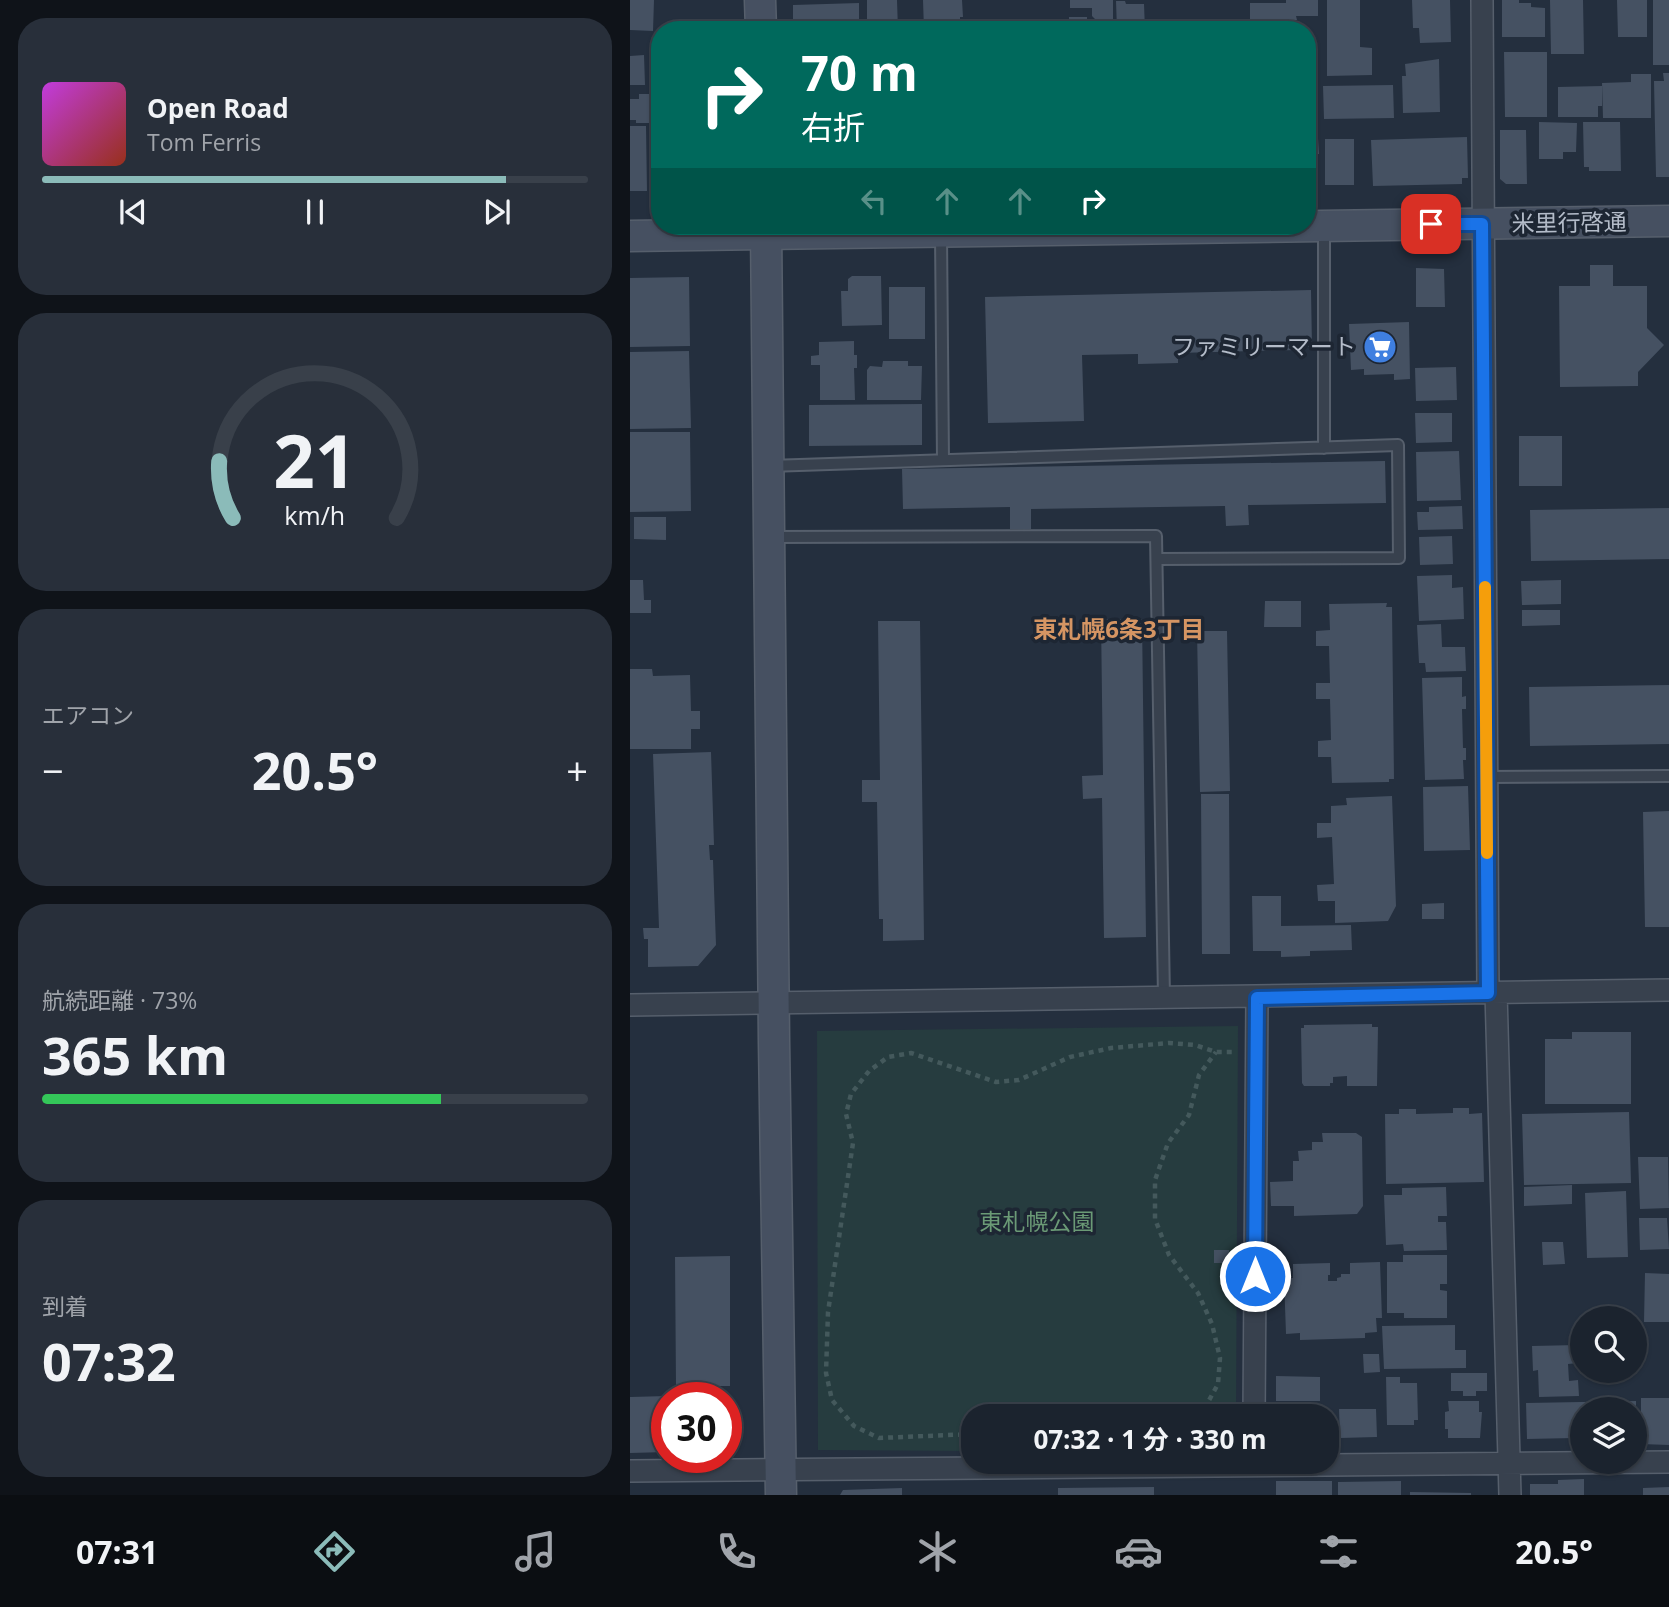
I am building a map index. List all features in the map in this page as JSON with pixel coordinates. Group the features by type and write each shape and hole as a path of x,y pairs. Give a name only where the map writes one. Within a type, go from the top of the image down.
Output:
{"street":[{"path":"760,0 761,21"},
{"path":"1482,0 1486,777 1510,1495"},
{"name":"米里行啓通","path":"1316,226 1669,221"},
{"name":"米里行啓通","path":"630,236 653,235"},
{"path":"766,235 781,1482"},
{"path":"630,1005 1669,990"},
{"path":"1254,1404 1257,998"},
{"path":"1339,1463 1669,1462"},
{"path":"630,1471 781,1482 980,1474"}],"lane":[{"path":"1324,226 1324,448"},
{"path":"941,235 943,460"},
{"path":"768,466 1398,445 1399,558 1157,559"},
{"path":"769,537 1156,536 1164,997"},
{"path":"1486,777 1669,776"}],"path":[{"path":"961,1435 879,1438 855,1426 832,1400 826,1373 828,1312 853,1143 846,1114 851,1094 869,1071 888,1058 911,1052 996,1082 1020,1080 1070,1057 1111,1048 1168,1043 1195,1045 1216,1052 1238,1052"},
{"path":"1207,1404 1218,1384 1220,1358 1212,1324 1198,1293 1169,1255 1155,1219 1155,1180 1168,1143 1189,1115 1199,1075 1216,1052"}],"green space":[{"name":"東札幌公園","path":"1238,1026 1236,1404 961,1404 961,1451 818,1450 817,1031"}],"building":[{"path":"630,0 654,0 651,31 630,30"},
{"path":"867,0 897,0 898,21 867,21"},
{"path":"923,0 962,0 963,17 960,17 960,21 924,21"},
{"path":"1070,0 1113,0 1113,21 1097,21 1092,16 1092,8 1070,8"},
{"path":"1286,0 1318,0 1318,16 1296,16 1297,20 1250,21 1250,3 1286,3"},
{"path":"1327,0 1360,0 1360,47 1372,48 1372,75 1327,76"},
{"path":"1412,0 1450,0 1451,42 1420,43 1419,28 1413,28"},
{"path":"1502,0 1519,0 1519,3 1531,3 1531,7 1545,8 1545,37 1502,37"},
{"path":"1550,0 1583,0 1584,54 1551,54"},
{"path":"1617,0 1647,0 1647,37 1618,37"},
{"path":"1653,0 1669,0 1669,65 1653,65"},
{"path":"1116,1 1144,4 1145,21 1117,21"},
{"path":"859,3 859,21 793,21 793,5"},
{"path":"1069,17 1087,17 1087,21 1069,21"},
{"path":"1316,50 1317,50 1316,81"},
{"path":"1504,52 1547,52 1547,117 1505,117"},
{"path":"644,55 645,85 630,85 630,56"},
{"path":"1439,59 1440,112 1403,113 1402,76 1406,76 1405,64"},
{"path":"1663,73 1669,73 1669,177 1656,177 1654,81 1664,81"},
{"path":"1631,74 1651,74 1651,118 1603,118 1602,83 1631,82"},
{"path":"1393,85 1394,118 1324,119 1323,86"},
{"path":"1602,86 1602,106 1598,106 1598,117 1558,117 1558,87"},
{"path":"639,94 651,94 651,123 636,123 636,120 630,120 630,99 639,99"},
{"path":"1539,122 1577,123 1576,152 1563,152 1563,159 1539,159"},
{"path":"1583,122 1620,122 1621,171 1589,171 1589,167 1584,167"},
{"path":"630,126 646,126 647,191 630,191"},
{"path":"1500,130 1526,130 1527,184 1506,184 1500,179"},
{"path":"1467,137 1468,178 1462,178 1462,184 1373,186 1371,140"},
{"path":"1316,138 1318,138 1319,154 1316,154"},
{"path":"1325,139 1354,139 1354,185 1325,185"},
{"path":"1590,265 1613,265 1613,286 1647,286 1647,328 1664,345 1638,372 1638,386 1560,387 1559,286 1590,286"},
{"path":"1416,268 1444,269 1445,307 1416,307"},
{"path":"852,276 881,276 882,325 842,326 841,291 848,291 848,279"},
{"path":"689,277 690,346 630,347 630,278"},
{"path":"889,287 925,287 925,339 889,339"},
{"path":"1311,290 1312,347 1296,347 1296,350 1178,353 1178,363 1138,364 1138,354 1082,355 1084,421 988,423 985,297"},
{"name":"ファミリーマート","path":"1409,322 1410,379 1394,380 1394,374 1364,375 1364,369 1351,370 1349,324"},
{"path":"854,341 854,355 857,355 857,368 854,368 855,400 820,400 820,365 811,365 811,356 819,355 819,342"},
{"path":"689,351 691,428 630,429 630,352"},
{"path":"883,361 908,361 908,366 922,366 921,400 867,400 867,370 870,366 882,367"},
{"path":"1456,367 1457,400 1416,401 1415,368"},
{"path":"922,404 922,445 809,446 809,405"},
{"path":"1415,413 1452,413 1452,442 1416,443"},
{"path":"630,432 690,432 691,511 630,512"},
{"path":"1519,436 1562,436 1562,486 1519,486"},
{"path":"1459,451 1461,500 1417,501 1416,452"},
{"path":"1385,461 1386,503 1248,505 1249,525 1226,526 1225,506 1031,509 1031,529 1010,529 1010,507 903,509 902,469"},
{"path":"1462,506 1463,529 1418,530 1417,512 1429,512 1429,507"},
{"path":"1669,508 1669,559 1531,561 1530,510"},
{"path":"634,517 666,517 666,540 634,539"},
{"path":"1452,536 1453,564 1420,565 1419,537"},
{"path":"1452,575 1452,588 1463,587 1464,619 1419,621 1417,576"},
{"path":"630,580 643,580 644,600 651,600 651,613 630,613"},
{"path":"1561,580 1561,604 1522,605 1521,581"},
{"path":"1265,601 1301,601 1301,627 1264,627"},
{"path":"1387,603 1386,607 1392,607 1394,779 1389,779 1389,782 1332,783 1331,757 1318,757 1318,741 1331,740 1330,699 1316,699 1316,683 1330,683 1329,646 1316,646 1316,631 1330,630 1329,604"},
{"path":"1522,610 1560,610 1560,625 1522,626"},
{"path":"1101,619 1142,619 1146,937 1104,938 1102,798 1083,799 1082,776 1103,775"},
{"path":"878,621 920,621 924,940 883,941 883,919 879,919 877,802 862,802 862,780 880,780"},
{"path":"1441,624 1442,647 1465,647 1466,671 1426,672 1425,663 1419,663 1417,625"},
{"path":"1197,631 1227,631 1230,791 1200,792"},
{"path":"630,669 652,669 653,676 690,675 691,711 700,711 700,729 691,729 691,749 630,749"},
{"path":"1462,677 1462,697 1466,696 1466,709 1462,709 1463,748 1466,748 1466,760 1463,760 1464,779 1425,780 1422,678"},
{"path":"1669,685 1669,744 1530,746 1529,687"},
{"path":"711,752 714,845 709,845 710,860 713,860 716,945 698,966 648,967 648,939 644,939 643,928 659,928 653,754"},
{"path":"1468,786 1470,850 1424,851 1423,787"},
{"path":"1201,794 1229,794 1230,954 1202,954"},
{"path":"1392,796 1396,906 1388,921 1335,923 1335,901 1318,901 1317,885 1334,884 1332,837 1317,838 1317,823 1331,823 1331,806 1347,805 1346,798"},
{"path":"1669,811 1669,927 1645,927 1643,812"},
{"path":"1252,896 1281,896 1281,926 1351,925 1352,950 1310,951 1310,956 1281,957 1281,951 1253,951"},
{"path":"1444,903 1444,919 1422,919 1422,904"},
{"path":"1372,1024 1372,1027 1378,1027 1377,1086 1347,1086 1347,1076 1333,1077 1330,1086 1304,1086 1301,1028 1304,1028 1304,1025"},
{"path":"1572,1032 1631,1032 1631,1104 1545,1104 1545,1039 1572,1039"},
{"path":"1453,1108 1469,1108 1469,1114 1482,1113 1484,1182 1386,1184 1385,1114 1399,1114 1399,1109 1416,1109 1416,1114 1453,1113"},
{"path":"1629,1112 1631,1183 1524,1185 1522,1114"},
{"path":"1322,1133 1356,1133 1362,1137 1363,1206 1357,1214 1294,1216 1294,1206 1271,1206 1270,1182 1293,1181 1293,1161 1299,1161 1298,1151 1312,1150 1312,1142 1323,1142"},
{"path":"1638,1157 1668,1157 1669,1208 1640,1209"},
{"path":"1572,1185 1572,1204 1524,1206 1524,1187"},
{"path":"1446,1187 1447,1216 1438,1216 1438,1222 1446,1222 1447,1250 1404,1251 1403,1244 1386,1245 1384,1195 1402,1195 1402,1188"},
{"path":"1626,1191 1628,1257 1587,1258 1585,1193"},
{"path":"1639,1218 1667,1218 1669,1249 1640,1250"},
{"path":"1542,1242 1563,1242 1565,1264 1543,1265"},
{"path":"1214,1250 1229,1250 1229,1263 1214,1263"},
{"path":"1403,1255 1447,1255 1447,1284 1440,1284 1440,1290 1447,1291 1447,1318 1404,1318 1404,1313 1387,1313 1387,1262 1403,1262"},
{"path":"730,1256 730,1382 676,1382 675,1257"},
{"path":"1380,1262 1382,1318 1376,1318 1377,1332 1365,1333 1365,1338 1300,1340 1300,1333 1286,1334 1284,1278 1293,1278 1293,1264 1330,1263 1328,1281 1337,1281 1341,1274 1350,1274 1350,1263"},
{"path":"1645,1273 1669,1274 1669,1322 1647,1322 1647,1306 1644,1306"},
{"path":"1455,1325 1455,1350 1466,1350 1466,1368 1384,1369 1382,1326"},
{"path":"1570,1345 1569,1381 1578,1383 1579,1396 1539,1397 1538,1370 1533,1371 1532,1346"},
{"path":"1363,1354 1379,1354 1380,1372 1364,1373"},
{"path":"1451,1373 1487,1373 1487,1391 1476,1391 1476,1396 1463,1396 1463,1391 1451,1391"},
{"path":"1276,1376 1320,1377 1320,1401 1276,1401"},
{"path":"1386,1377 1400,1377 1400,1383 1417,1383 1418,1420 1414,1420 1414,1425 1387,1425"},
{"path":"651,1396 651,1452 630,1453 630,1397"},
{"path":"1647,1398 1669,1398 1669,1445 1647,1444"},
{"path":"1448,1401 1479,1401 1479,1412 1482,1412 1480,1438 1448,1438 1445,1412 1449,1411"},
{"path":"1570,1402 1570,1438 1527,1439 1526,1403"},
{"path":"1339,1409 1376,1409 1377,1437 1340,1438"},
{"path":"1584,1479 1584,1495 1530,1495 1530,1484 1558,1484 1558,1480"},
{"path":"1276,1481 1332,1481 1332,1495 1276,1495"},
{"path":"1401,1481 1401,1495 1338,1495 1338,1482"},
{"path":"1154,1487 1154,1495 1058,1495 1058,1488"},
{"path":"1669,1487 1669,1495 1643,1495 1643,1488"},
{"path":"902,1488 902,1495 840,1495 843,1490"},
{"path":"1410,1492 1471,1493 1471,1495 1410,1495"}],"slow traffic":[{"path":"1485,587 1487,853"}],"place":[{"name":"ファミリーマート","path":"1380,347"}],"district":[{"name":"東札幌6条3丁目","path":"1119,630"}],"route":[{"path":"1255,1276 1257,998 1488,993 1482,224 1431,224"}]}
